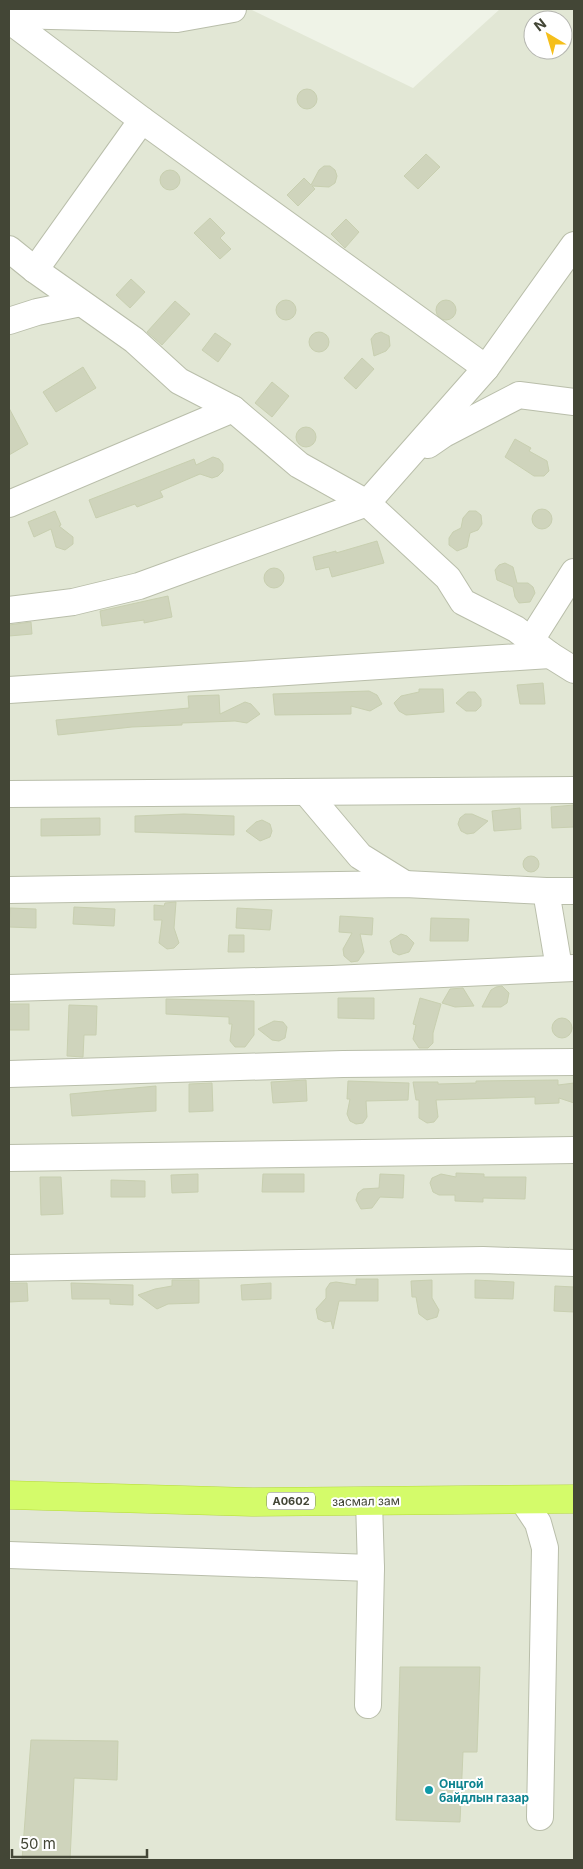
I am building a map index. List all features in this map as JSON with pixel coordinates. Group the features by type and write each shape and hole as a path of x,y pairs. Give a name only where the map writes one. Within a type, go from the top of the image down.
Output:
{"highway":[{"name":"засмал зам","path":"9,1495 252,1502 574,1499"}],"street":[{"path":"9,15 177,19 233,9"},
{"path":"9,20 142,120 486,368"},
{"path":"35,270 142,120"},
{"path":"9,610 73,602 139,586 367,503 486,368 574,245"},
{"path":"9,249 35,270 134,340 180,381 233,409 299,465 367,503 448,578 463,602 516,629 574,670"},
{"path":"9,321 37,312 81,302"},
{"path":"400,465 444,434 519,395 574,402"},
{"path":"9,504 233,409"},
{"path":"541,648 574,572"},
{"path":"9,690 541,648"},
{"path":"9,794 574,790"},
{"path":"306,792 360,856 405,884"},
{"path":"9,890 405,884 546,892 574,891"},
{"path":"9,988 332,980 567,968 546,892"},
{"path":"9,1074 343,1064 574,1062"},
{"path":"9,1158 574,1150"},
{"path":"9,1268 483,1260 574,1263"},
{"path":"522,1499 538,1523 545,1548 540,1817"},
{"path":"368,1705 371,1568 369,1500"},
{"path":"9,1555 371,1568"}],"shaded area":[{"path":"9,9 250,9 413,88 500,9 574,9 574,1860 9,1860"}],"building":[{"path":"303,89 311,89 317,95 317,103 311,109 303,109 297,103 297,95"},
{"path":"426,154 440,167 418,189 404,176"},
{"path":"324,166 330,166 335,170 337,176 335,183 329,187 312,186 315,189 298,206 287,195 304,178 311,185 319,170"},
{"path":"166,170 174,170 180,176 180,184 174,190 166,190 160,184 160,176"},
{"path":"210,218 225,233 220,238 231,249 220,259 194,233"},
{"path":"346,219 359,232 345,248 331,234"},
{"path":"131,279 145,292 130,308 116,295"},
{"path":"282,300 290,300 296,306 296,314 290,320 282,320 276,314 276,306"},
{"path":"446,300 453,303 456,310 453,317 446,320 439,317 436,310 439,303"},
{"path":"175,301 190,314 162,345 147,332"},
{"path":"315,332 323,332 329,338 329,346 323,352 315,352 309,346 309,338"},
{"path":"381,332 389,336 390,346 386,351 374,356 371,339 375,334"},
{"path":"215,333 231,344 218,362 202,350"},
{"path":"362,358 374,369 356,389 344,378"},
{"path":"83,367 96,388 56,412 43,392"},
{"path":"272,382 289,396 272,417 255,403"},
{"path":"9,408 28,444 9,455"},
{"path":"302,427 310,427 316,433 316,441 310,447 302,447 296,441 296,433"},
{"path":"515,439 531,448 529,451 547,461 549,471 544,476 534,476 505,457"},
{"path":"213,457 219,459 223,464 223,471 218,476 212,478 200,474 160,491 163,497 137,507 135,504 96,518 89,500 194,459 196,465"},
{"path":"538,509 546,509 552,515 552,523 546,529 538,529 532,523 532,515"},
{"path":"55,511 61,525 59,526 73,537 73,544 65,550 56,547 51,529 34,537 28,522"},
{"path":"469,511 476,511 481,515 482,524 478,530 470,533 467,547 457,551 449,545 449,538 453,532 461,528 463,518"},
{"path":"377,541 384,563 332,577 329,567 316,570 313,557 336,551 336,553"},
{"path":"505,563 513,567 517,583 528,583 533,587 535,593 530,602 519,603 515,597 513,587 497,580 495,570 499,565"},
{"path":"270,568 278,568 284,574 284,582 278,588 270,588 264,582 264,574"},
{"path":"168,596 172,617 144,623 144,620 102,626 100,611"},
{"path":"31,622 32,634 9,636 9,625"},
{"path":"543,683 545,704 520,704 517,685"},
{"path":"419,689 443,689 444,712 406,715 399,711 394,703 401,696 419,692"},
{"path":"369,691 377,695 382,704 370,711 351,706 351,714 275,715 273,694"},
{"path":"468,692 475,692 481,699 481,706 476,711 466,711 456,703"},
{"path":"219,695 220,714 245,702 251,704 260,714 247,723 235,721 182,723 182,725 132,727 58,735 56,720 189,708 188,696"},
{"path":"574,805 574,827 552,828 551,807"},
{"path":"520,808 521,829 494,831 492,811"},
{"path":"184,814 234,816 234,835 135,832 135,816"},
{"path":"465,814 472,814 488,821 474,833 467,834 461,831 458,824 460,818"},
{"path":"100,818 100,835 41,836 41,819"},
{"path":"262,820 270,824 272,831 270,837 260,841 246,831 256,822"},
{"path":"531,856 537,858 539,864 537,870 531,872 525,870 523,864 525,858"},
{"path":"176,902 174,928 179,943 174,948 167,949 159,943 162,920 154,920 154,905 164,906 165,903"},
{"path":"74,907 115,909 114,926 73,924"},
{"path":"10,908 36,909 36,928 9,927"},
{"path":"237,908 272,910 270,930 236,928"},
{"path":"340,916 373,918 372,935 360,934 364,952 358,961 351,962 344,956 343,949 352,933 339,932"},
{"path":"431,918 469,919 468,941 430,941"},
{"path":"401,934 407,936 414,943 409,952 399,955 393,952 390,941"},
{"path":"229,935 244,935 244,952 228,952"},
{"path":"502,986 509,993 507,1003 501,1007 482,1007 491,990"},
{"path":"463,988 474,1006 455,1007 442,1003 450,989"},
{"path":"338,998 374,998 374,1019 338,1018"},
{"path":"420,998 441,1004 433,1033 433,1043 428,1048 419,1048 413,1039 416,1025 413,1024"},
{"path":"166,999 254,1001 254,1035 245,1047 235,1047 230,1041 232,1024 229,1024 229,1017 166,1014"},
{"path":"9,1004 29,1004 29,1030 9,1030"},
{"path":"69,1005 97,1006 96,1035 84,1035 83,1057 67,1056"},
{"path":"562,1018 569,1021 572,1028 569,1035 562,1038 555,1035 552,1028 555,1021"},
{"path":"274,1021 283,1022 287,1027 285,1038 279,1041 272,1040 258,1029"},
{"path":"306,1080 307,1101 273,1103 271,1082"},
{"path":"558,1080 558,1085 574,1083 574,1103 559,1098 559,1103 535,1104 535,1097 436,1100 438,1117 434,1122 427,1123 419,1118 419,1100 416,1100 413,1082 438,1082 438,1084 476,1083 476,1081"},
{"path":"348,1081 409,1083 408,1100 366,1101 367,1117 363,1123 356,1124 350,1121 347,1114 350,1099 347,1099"},
{"path":"212,1083 213,1111 189,1112 189,1084"},
{"path":"156,1086 156,1111 72,1116 70,1094"},
{"path":"456,1173 484,1174 484,1177 526,1177 525,1199 483,1198 483,1202 455,1201 455,1195 439,1195 433,1192 430,1183 432,1178 441,1174 456,1177"},
{"path":"198,1174 198,1192 172,1193 171,1175"},
{"path":"263,1174 304,1174 304,1192 262,1192"},
{"path":"380,1174 404,1175 403,1198 380,1197 372,1208 361,1209 356,1200 358,1193 363,1189 379,1188"},
{"path":"40,1177 61,1177 63,1214 41,1215"},
{"path":"111,1180 145,1181 145,1197 111,1197"},
{"path":"356,1279 378,1279 378,1301 339,1301 333,1329 331,1321 325,1322 318,1319 316,1309 326,1298 326,1289 330,1283 356,1285"},
{"path":"172,1280 199,1280 199,1303 168,1304 157,1309 138,1295 172,1286"},
{"path":"432,1280 432,1298 439,1310 437,1317 427,1320 419,1314 416,1297 412,1297 411,1281"},
{"path":"475,1280 514,1282 513,1299 475,1298"},
{"path":"9,1283 27,1283 28,1301 9,1302"},
{"path":"71,1283 133,1285 133,1305 110,1304 110,1299 72,1299"},
{"path":"271,1283 271,1299 242,1300 241,1285"},
{"path":"555,1286 574,1287 574,1312 554,1311"},
{"path":"400,1667 480,1667 477,1752 463,1752 460,1822 396,1820"},
{"path":"31,1740 118,1741 117,1780 74,1778 70,1860 22,1860"}],"place":[{"name":"Онцгой байдлын газар","path":"429,1790"}]}
